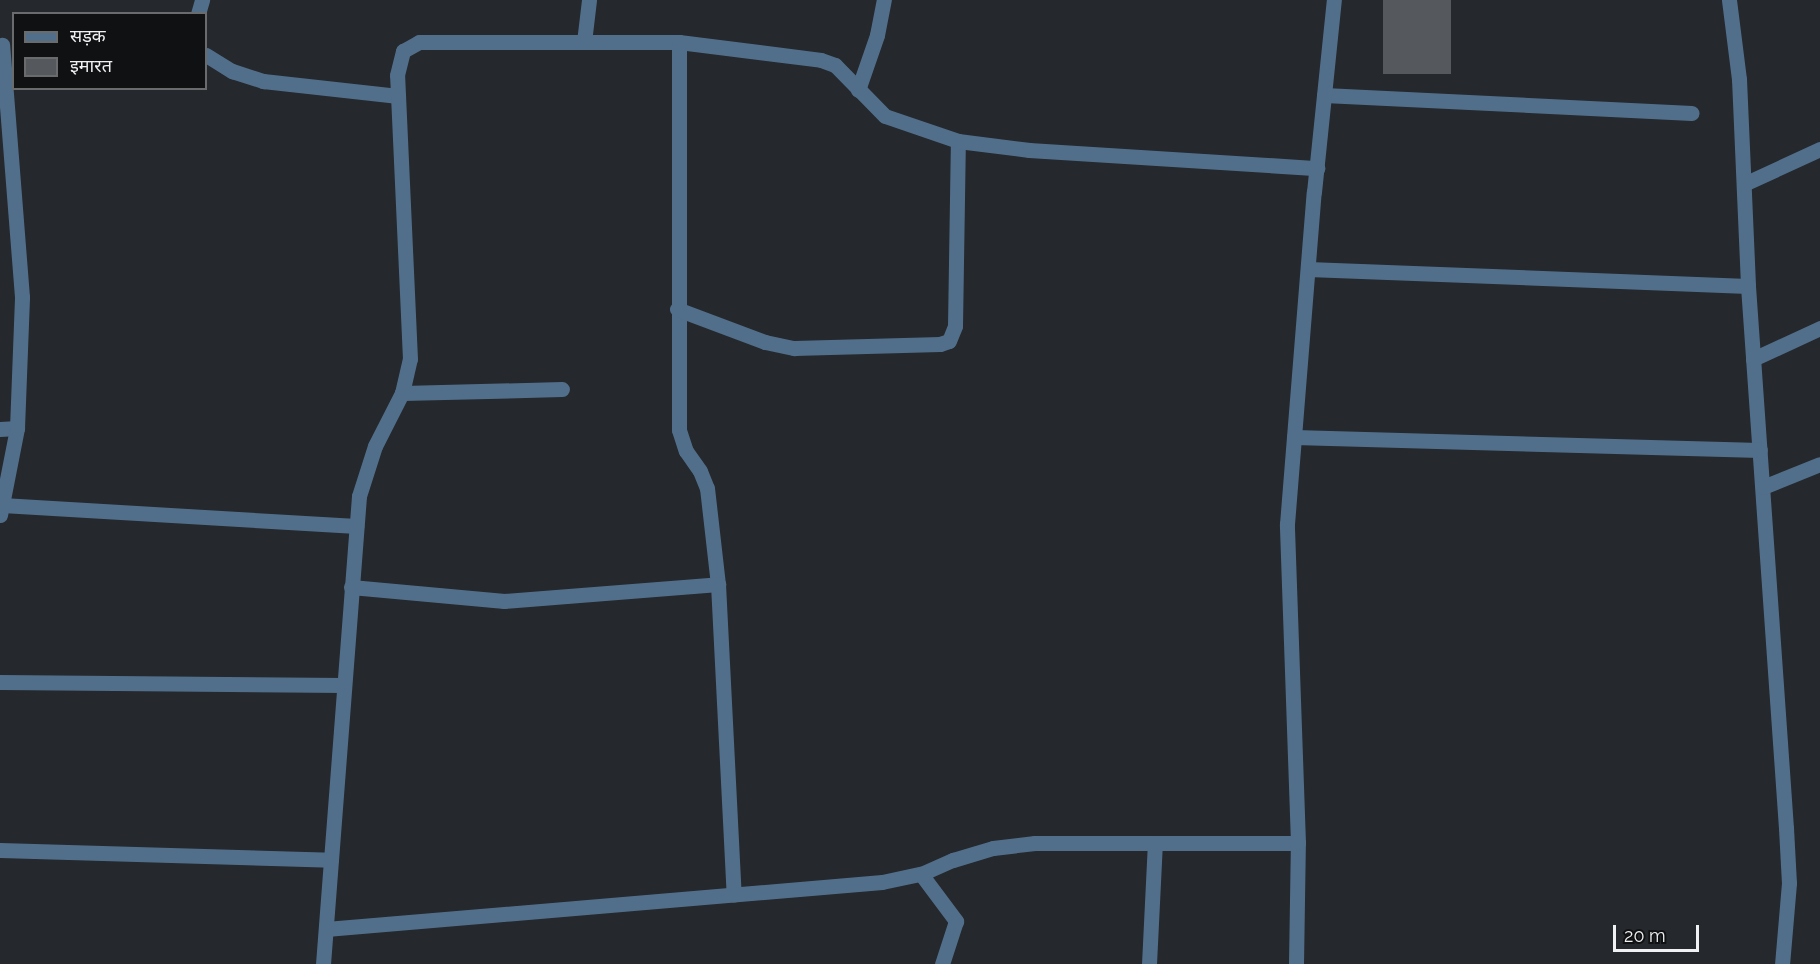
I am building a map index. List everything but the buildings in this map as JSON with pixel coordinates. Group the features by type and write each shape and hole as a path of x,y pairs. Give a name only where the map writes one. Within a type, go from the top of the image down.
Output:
{"street":[{"path":"584,42 589,0"},
{"path":"858,90 878,35 884,0"},
{"path":"1296,964 1298,843 1287,524 1317,168 1334,0"},
{"path":"1734,2 1749,286 1789,883 1782,964"},
{"path":"323,964 356,526 365,472 402,393 410,359 398,96 399,59 403,51 419,42 679,42 821,60 835,65 885,116 958,141 1029,150 1317,168"},
{"path":"679,42 677,309 679,430 686,451 700,471 707,488 718,584 734,895"},
{"path":"5,45 21,297 17,428 1,510 356,526"},
{"path":"207,56 232,71 263,81 398,96"},
{"path":"1324,96 1692,113"},
{"path":"677,309 765,342 794,348 940,344 949,341 955,326 958,141"},
{"path":"1744,184 1820,148"},
{"path":"1308,269 1749,286"},
{"path":"1754,359 1820,328"},
{"path":"402,393 562,389"},
{"path":"0,429 17,428"},
{"path":"1294,437 1760,450"},
{"path":"1762,487 1820,464"},
{"path":"351,587 504,601 718,584"},
{"path":"0,682 344,685"},
{"path":"326,929 882,882 921,874 953,860 993,848 1035,843 1298,843"},
{"path":"1149,964 1155,843"},
{"path":"0,850 331,860"},
{"path":"921,874 956,921 942,964"}]}
